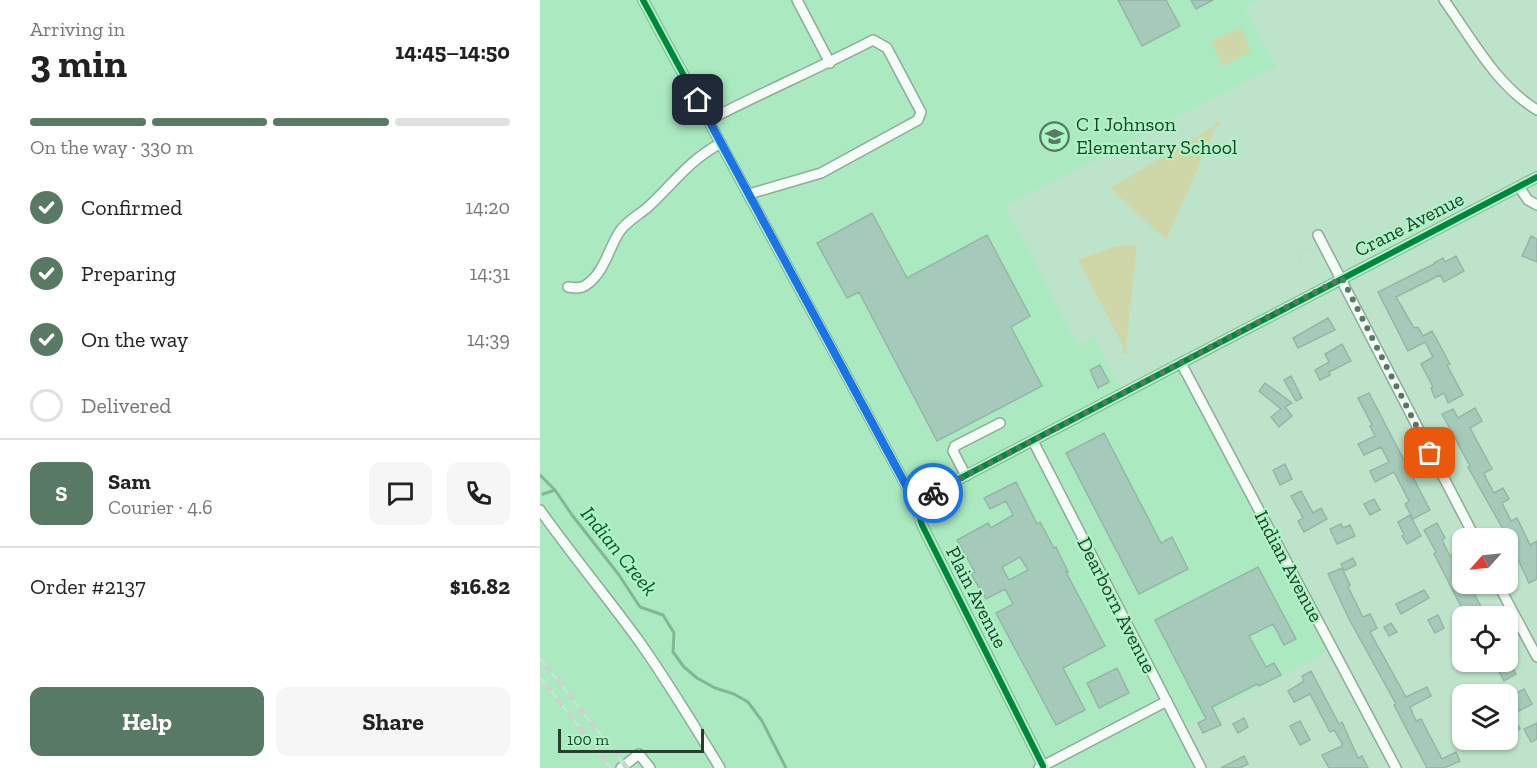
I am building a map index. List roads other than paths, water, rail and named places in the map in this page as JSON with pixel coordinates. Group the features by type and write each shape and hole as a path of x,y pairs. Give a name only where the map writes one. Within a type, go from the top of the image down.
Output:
{"street":[{"name":"Plain Avenue","path":"643,0 915,502 922,525 1041,767"},
{"path":"797,0 830,63"},
{"path":"1444,0 1496,75 1519,98 1537,110"},
{"path":"709,120 749,99 830,63 873,40 887,48 921,112 918,120 821,172 748,194"},
{"path":"568,287 585,286 603,268 609,249 622,229 666,190 688,164 721,143"},
{"name":"Crane Avenue","path":"915,502 1537,177"},
{"path":"1519,187 1528,200 1537,205"},
{"path":"1318,235 1470,528"},
{"name":"Indian Avenue","path":"1181,363 1396,768"},
{"path":"966,476 953,451 955,446 1000,423"},
{"name":"Dearborn Avenue","path":"1033,441 1201,768"},
{"path":"540,510 567,549 639,641 676,695 720,768"},
{"path":"1503,594 1537,657"},
{"path":"1041,767 1167,701"},
{"path":"621,768 639,754 650,768"}],"waterway":[{"name":"Indian Creek","path":"540,475 555,490 619,575 640,607 663,615 674,633 673,652 684,667 697,678 715,688 734,694 748,702 762,721 786,768"},
{"path":"543,494 555,490"}],"railway":[{"path":"540,658 627,768"},
{"path":"540,677 611,768"}],"place":[{"name":"C I Johnson Elementary School","path":"1055,136"}]}
